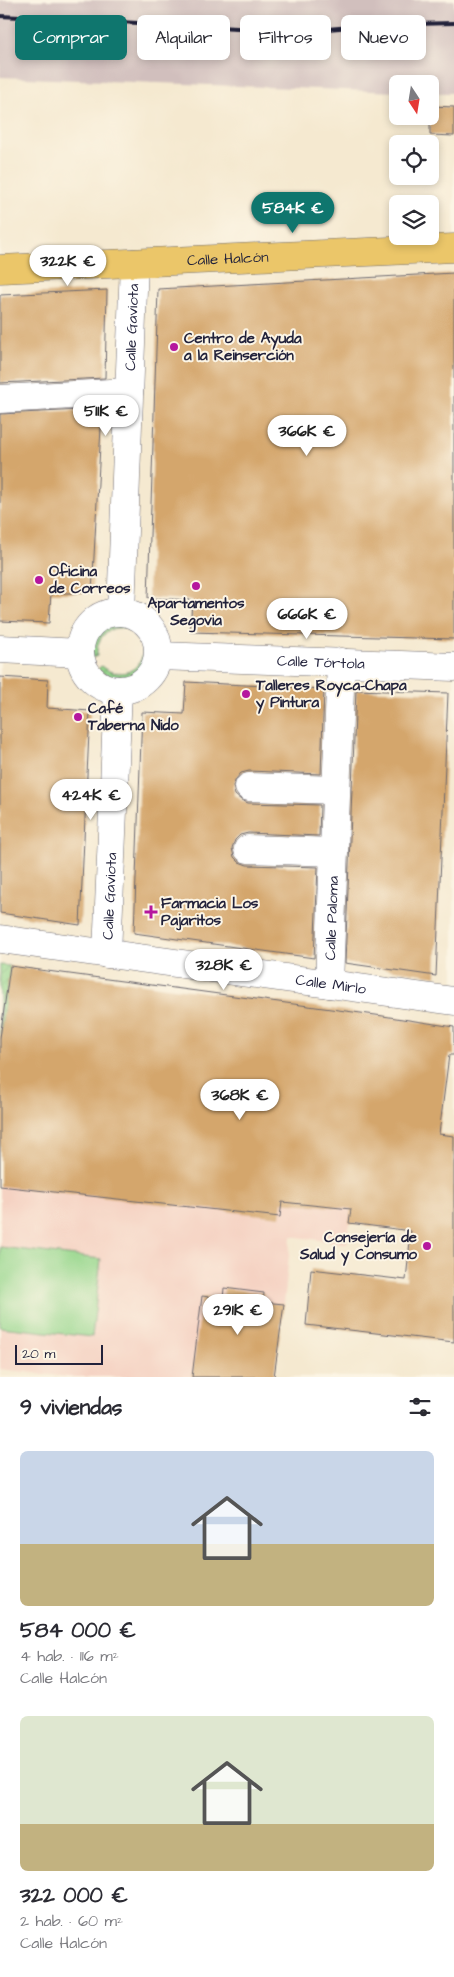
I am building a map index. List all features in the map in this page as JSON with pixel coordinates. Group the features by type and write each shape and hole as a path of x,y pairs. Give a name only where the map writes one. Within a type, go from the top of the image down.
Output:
{"main road":[{"name":"Calle Halcón","path":"0,269 454,248"}],"street":[{"name":"Calle Gaviota","path":"121,612 134,263"},
{"name":"Calle Gaviota","path":"0,399 129,392"},
{"path":"121,612 142,618 149,625 158,645 159,656 156,667 149,677 130,689 118,690 106,688 96,683 82,664 80,653 85,632 91,623 100,616 121,612"},
{"path":"0,649 80,653"},
{"name":"Calle Tórtola","path":"159,656 454,666"},
{"name":"Calle Paloma","path":"329,984 341,662"},
{"name":"Calle Gaviota","path":"107,954 118,690"},
{"path":"249,787 336,790"},
{"path":"248,849 334,852"},
{"name":"Calle Mirlo","path":"0,939 329,984 454,994"}],"shaded area":[{"path":"0,0 454,0 454,93 439,93 439,75 389,75 389,92 0,77"},
{"path":"0,1082 361,1125 347,1244 291,1236 284,1304 263,1302 263,1293 225,1288 223,1299 203,1296 192,1377 68,1377 0,1369"}],"green space":[{"path":"113,623 128,624 141,633 137,636 123,628 110,630 100,640 97,656 92,658 91,652 95,636"},
{"path":"147,647 143,665 138,672 131,676 114,678 98,669 101,666 115,673 129,671 139,663 143,648"},
{"path":"0,965 10,966 0,1038"},
{"path":"0,1247 101,1259 92,1337 0,1327"}],"building":[{"path":"439,106 454,107 454,136 430,135 430,125 439,125"},
{"path":"454,273 454,639 190,632 192,600 148,598 158,289"},
{"path":"107,290 105,378 0,383 0,295"},
{"path":"102,409 92,593 51,593 49,623 0,621 0,414"},
{"path":"0,677 48,680 47,708 90,711 80,925 0,913"},
{"path":"186,682 324,689 321,774 249,771 241,773 233,786 235,795 248,803 320,805 319,836 248,833 240,835 235,840 232,848 234,857 239,862 247,865 318,867 314,958 134,933 142,712 184,714"},
{"path":"356,690 448,693 436,976 345,963"},
{"path":"10,966 454,1027 454,1055 449,1055 439,1134 454,1136 454,1342 306,1325 311,1269 406,1280 411,1231 349,1223 351,1209 282,1202 280,1217 0,1186 0,1038"},
{"path":"224,1288 264,1293 263,1302 284,1304 274,1377 192,1377 202,1296 223,1299"}],"railway":[{"path":"0,16 257,29 316,30 374,25 454,23"}],"place":[{"name":"Centro de Ayuda a la Reinserción","path":"174,347"},
{"name":"Oficina de Correos","path":"39,580"},
{"name":"Apartamentos Segovia","path":"196,586"},
{"name":"Talleres Royca-Chapa y Pintura","path":"246,694"},
{"name":"Café Taberna Nido","path":"78,717"},
{"name":"Farmacia Los Pajaritos","path":"151,912"},
{"name":"Consejería de Salud y Consumo","path":"427,1246"}]}
